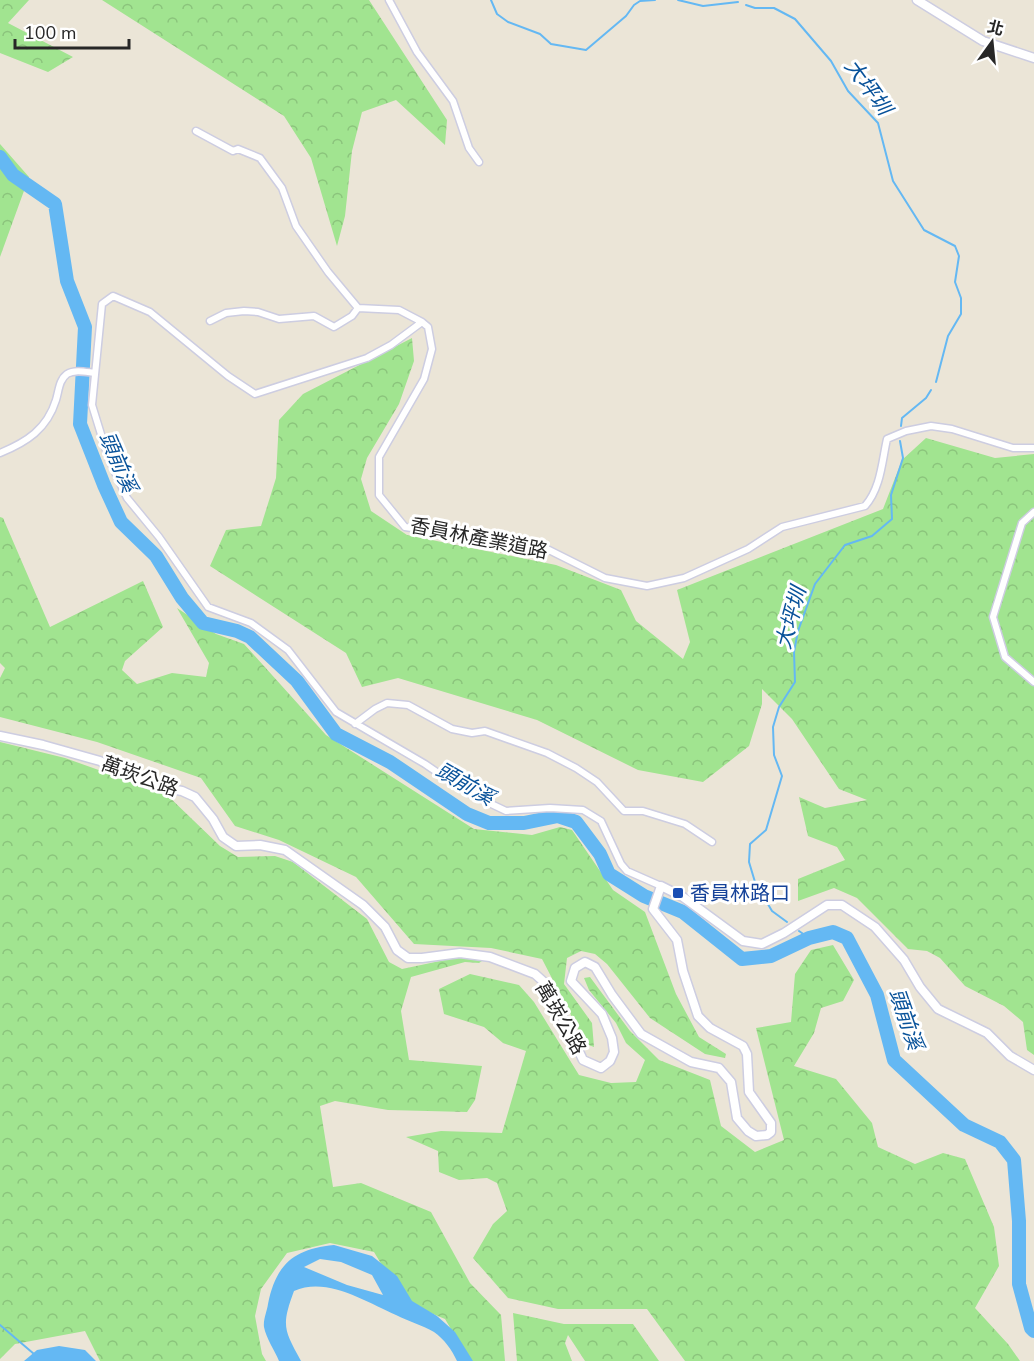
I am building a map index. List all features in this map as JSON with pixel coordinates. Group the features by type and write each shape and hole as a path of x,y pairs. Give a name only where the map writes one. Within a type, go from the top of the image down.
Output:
{"street":[{"path":"389,0 417,52 453,101 469,148 479,162"},
{"path":"917,0 983,41 1034,58"},
{"path":"196,131 233,151 238,149 260,158 282,188 296,226 328,272 358,308 399,310 422,322 391,345 367,358 255,394 228,376 150,312 113,296 102,304 92,405 108,457 127,498 159,537 208,607 251,623 288,650 336,712 425,764 466,792 507,811 550,807 583,810 601,821 621,864 627,871 683,897 742,941 762,944 827,905 842,905 875,927 904,960 920,987 938,1009 987,1033 1010,1056 1034,1070"},
{"path":"210,321 226,313 251,311 279,318 314,316 334,327 352,316 358,308"},
{"name":"香員林產業道路","path":"422,322 428,327 432,349 424,379 379,457 380,495 405,527 505,539 545,548 606,578 647,586 684,578 748,549 782,526 865,506 874,497 887,439 906,431 931,426 952,429 1013,448 1034,448"},
{"path":"0,453 24,443 33,436 49,416 56,401 61,379 73,371 95,373"},
{"path":"1034,512 1022,523 993,617 1005,657 1034,682"},
{"path":"355,724 387,703 408,705 452,729 472,733 485,731 547,753 597,782 624,811 643,811 685,824 712,842"},
{"name":"萬崁公路","path":"0,736 100,761 145,783 182,791 195,797 213,819 223,837 236,846 274,847 285,850 363,905 385,927 397,950 408,958 459,953 490,957 536,974 545,983 583,1060 601,1068 610,1061 614,1052 612,1038 602,1014 571,981 575,968 585,962 595,967 612,995 641,1034 691,1062 719,1068 731,1082 737,1118 748,1131 756,1136 767,1135 771,1132 771,1123 749,1092 747,1054 743,1046 710,1028 698,1016 683,971 676,940 653,909 661,886"}],"green space":[{"path":"0,0 29,0 8,23 73,57 48,72 0,53"},
{"path":"102,0 369,0 447,120 445,145 396,100 362,112 352,151 345,216 337,246 311,158 284,116"},
{"path":"0,144 29,177 0,257"},
{"path":"412,338 414,361 399,404 367,458 361,479 371,511 407,535 556,565 621,590 636,621 683,659 690,642 677,590 883,509 902,460 926,438 995,458 1034,454 1034,1055 1027,1050 1023,1022 1004,1006 965,986 940,958 927,951 908,949 857,898 834,888 798,901 798,879 845,860 837,847 808,836 799,797 825,808 867,800 839,789 792,719 762,689 762,704 749,746 703,782 638,770 537,720 398,678 362,687 346,653 210,566 226,530 261,526 276,478 279,420 303,394"},
{"path":"0,517 3,518 50,627 143,581 163,627 125,661 122,670 137,684 172,673 206,677 209,663 177,608 216,634 244,644 326,735 474,829 532,835 560,827 572,830 613,890 645,912 676,994 699,1037 726,1054 725,1058 705,1054 650,1018 607,964 595,954 581,951 567,958 564,984 592,1023 594,1047 586,1044 542,959 491,948 414,944 356,877 279,840 235,826 201,778 97,742 0,717 0,678 5,668 0,663"},
{"path":"0,742 65,758 166,794 220,846 238,857 275,856 293,862 367,919 389,962 402,969 459,957 482,961 479,963 465,962 411,977 401,1011 409,1060 482,1066 475,1100 467,1112 388,1110 335,1101 320,1106 333,1187 361,1183 431,1212 470,1283 501,1315 505,1361 470,1361 445,1319 404,1302 374,1252 330,1243 287,1253 261,1289 255,1316 262,1354 266,1361 100,1361 85,1331 15,1344 0,1359"},
{"path":"833,945 854,980 843,1001 821,1008 814,1033 794,1066 836,1079 872,1123 878,1147 915,1164 943,1153 965,1159 994,1227 999,1266 975,1308 1008,1344 1020,1361 685,1361 647,1309 558,1309 508,1298 473,1258 493,1224 507,1211 497,1183 487,1178 459,1180 439,1172 438,1151 406,1137 441,1131 502,1133 526,1051 503,1043 484,1027 444,1014 439,989 470,974 519,985 534,1002 579,1075 611,1083 636,1082 645,1060 626,1043 616,1023 589,990 584,978 590,977 630,1031 659,1060 710,1080 721,1126 755,1152 784,1140 756,1028 791,1022 795,974 811,950"},
{"path":"513,1313 564,1324 633,1324 659,1361 585,1361 568,1335 565,1343 572,1361 517,1361"}],"water":[{"path":"334,1245 372,1256 397,1276 412,1301 437,1316 455,1332 473,1361 457,1361 438,1335 346,1292 307,1287 294,1291 286,1320 288,1334 301,1361 279,1361 264,1327 271,1290 276,1278 289,1261 308,1250","holes":["320,1259 341,1262 372,1275 383,1295 347,1285 304,1267"]},
{"path":"59,1346 85,1350 96,1361 24,1361 37,1350"}],"waterway":[{"name":"大坪圳","path":"491,0 497,14 508,22 540,34 551,44 586,50 626,16 634,5 640,1 655,0"},
{"name":"大坪圳","path":"678,0 703,6 738,2"},
{"name":"大坪圳","path":"746,5 755,8 774,8 795,19 831,61 848,91 878,123 893,181 924,230 955,246 959,256 955,282 961,298 961,314 948,336 936,382"},
{"name":"頭前溪","path":"0,157 13,175 55,204 67,281 85,327 80,424 104,485 121,522 156,556 182,598 203,623 237,631 250,637 297,681 336,734 390,762 467,814 489,823 524,823 558,816 576,822 600,854 609,874 644,896 683,912 742,959 771,956 809,938 833,932 847,938 877,995 894,1060 964,1125 1000,1142 1014,1160 1019,1221 1019,1284 1031,1328 1034,1331"},
{"name":"大坪圳","path":"901,426 902,418 926,398 931,390"},
{"name":"大坪圳","path":"787,922 772,911 755,882 749,862 750,844 766,830 782,776 774,755 773,727 779,707 795,682 794,652 798,631 815,584 845,545 872,536 892,519 891,495 903,458 900,441"},
{"name":"大坪圳","path":"799,931 809,938"},
{"path":"0,1325 34,1354"}],"place":[{"name":"香員林路口","path":"678,893"}]}
